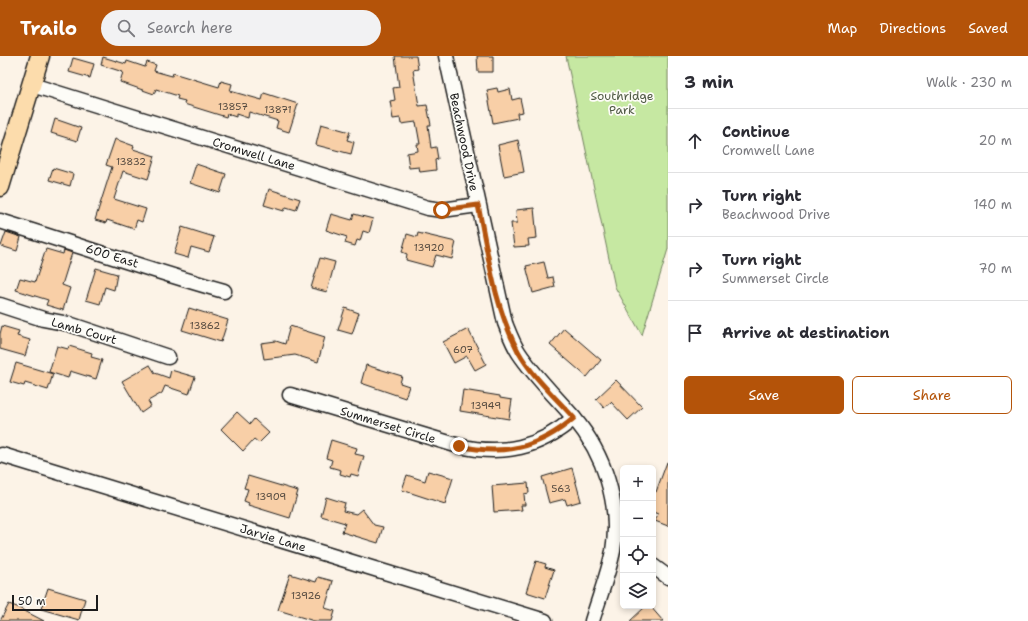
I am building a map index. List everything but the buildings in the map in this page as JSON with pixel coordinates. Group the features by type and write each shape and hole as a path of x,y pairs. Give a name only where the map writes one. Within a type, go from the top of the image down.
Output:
{"main road":[{"path":"3,168 32,85 40,56"}],"street":[{"name":"Beachwood Drive","path":"446,56 500,308 507,328 518,352 574,418 595,449 608,482 618,552 592,621"},
{"name":"Cromwell Lane","path":"32,85 428,208 446,210 478,205"},
{"name":"600 East","path":"0,221 175,277 224,291"},
{"name":"Lamb Court","path":"0,305 43,319 69,324 168,357"},
{"name":"Summerset Circle","path":"290,395 459,446 484,450 512,449 544,439 561,430 574,418"},
{"name":"Jarvie Lane","path":"2,455 545,621"},
{"path":"656,568 668,577"}],"green space":[{"name":"Southridge Park","path":"566,56 668,56 668,249 642,335 615,287"}],"route":[{"path":"442,210 478,205 500,308 518,352 574,418 561,430 544,439 525,446 498,450 471,449 459,446"}]}
